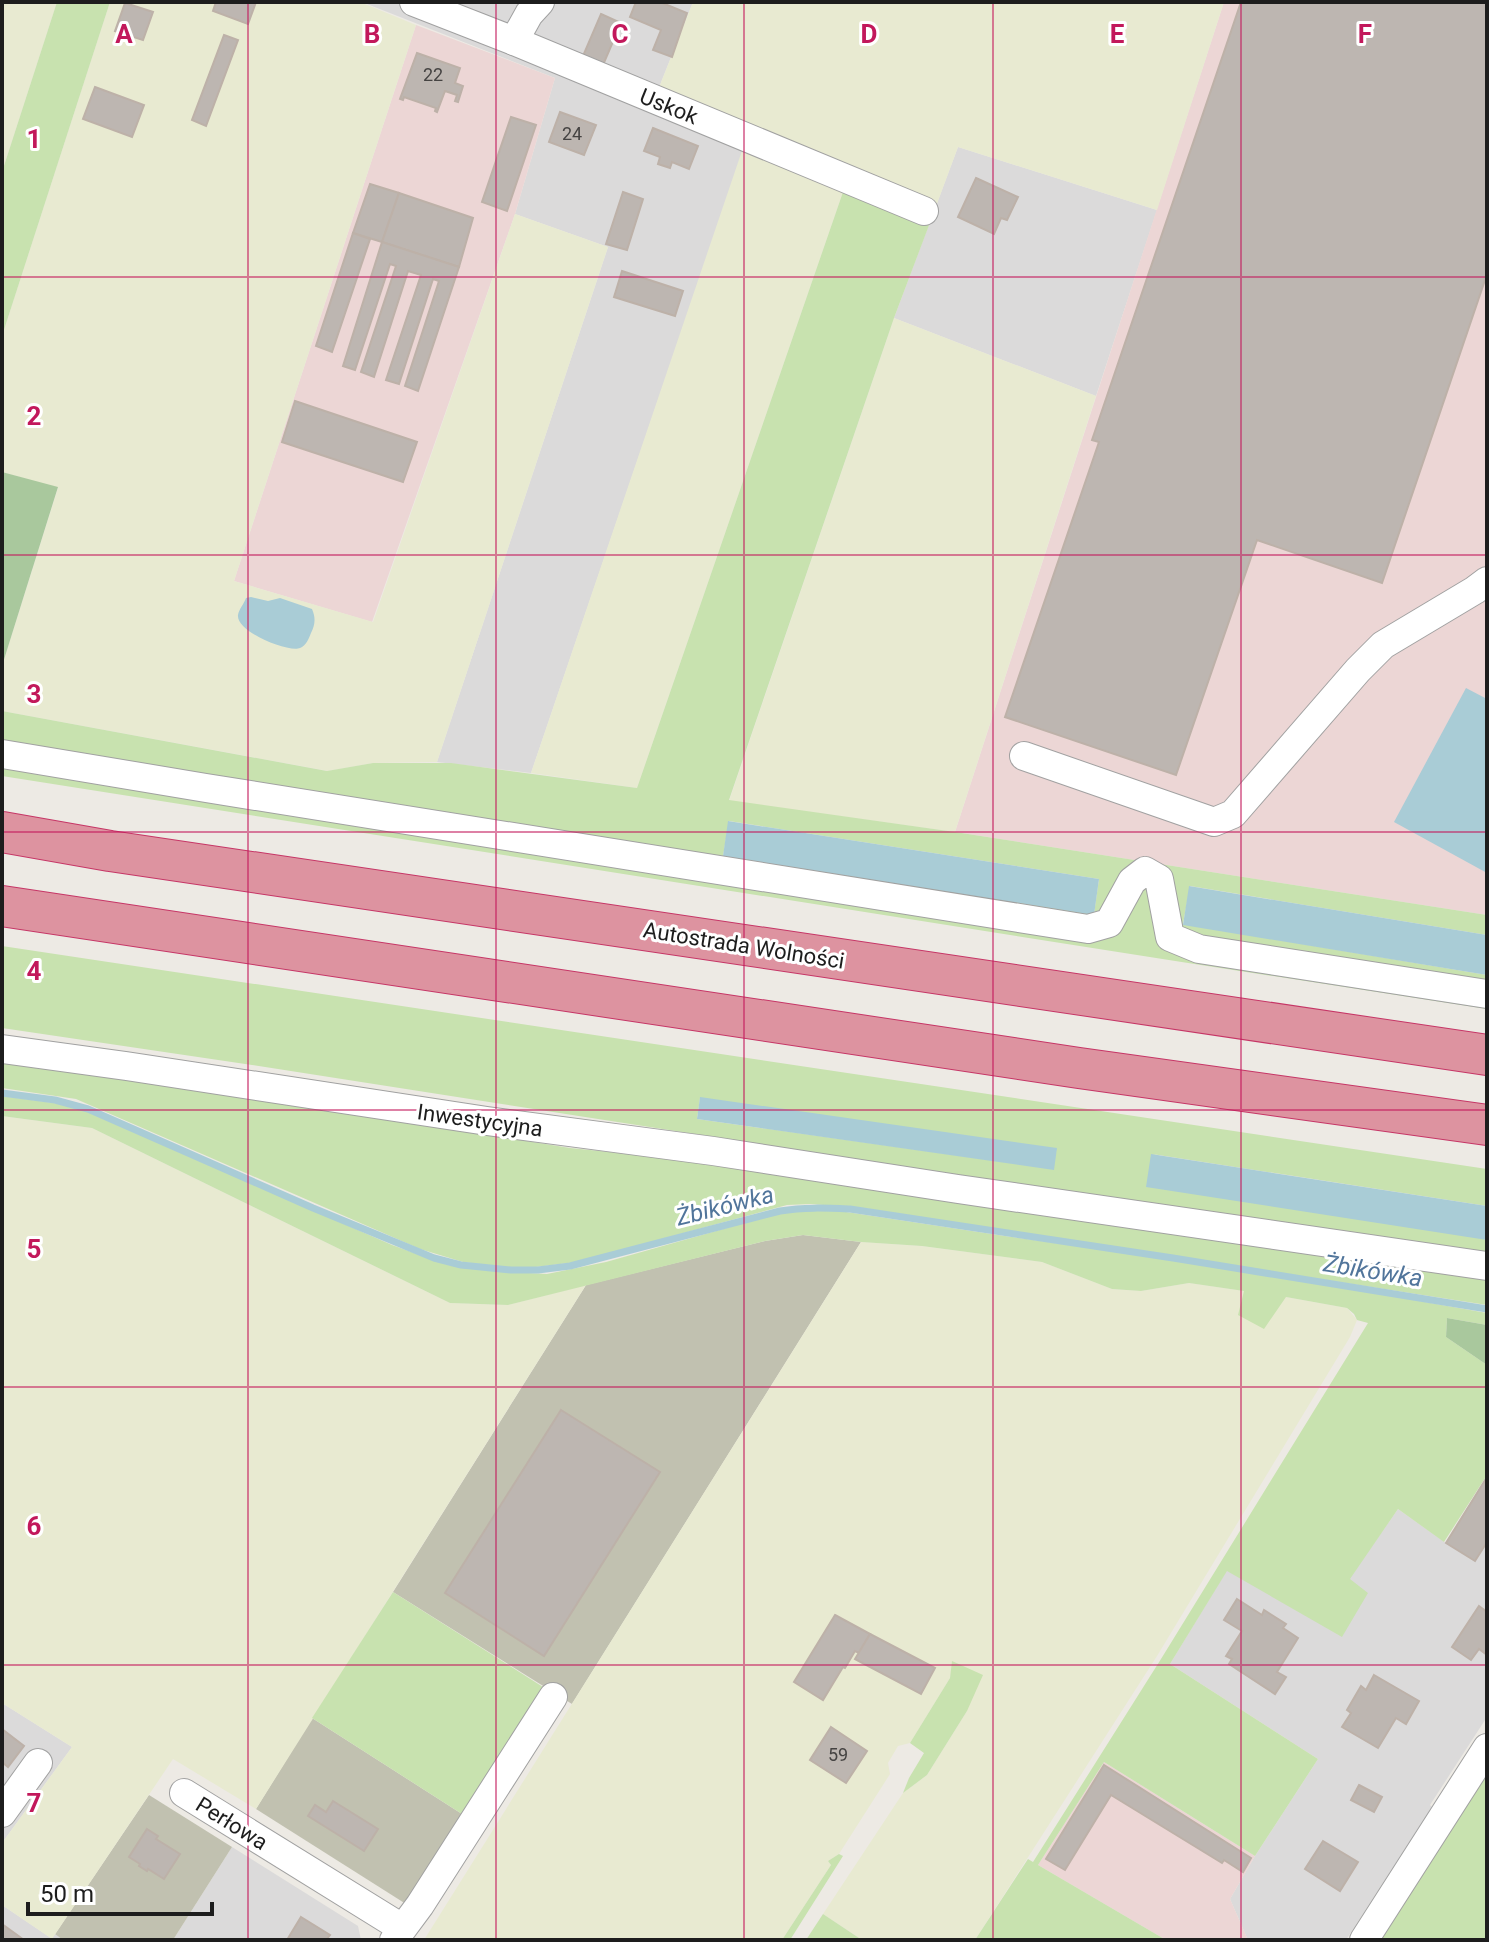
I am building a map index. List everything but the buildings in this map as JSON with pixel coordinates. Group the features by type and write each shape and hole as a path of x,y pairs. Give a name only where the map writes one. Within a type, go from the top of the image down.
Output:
{"highway":[{"name":"Autostrada Wolności","path":"2,832 110,851 1487,1055"},
{"path":"2,906 1079,1068 1487,1125"}],"street":[{"name":"Uskok","path":"414,2 924,211"},
{"path":"514,41 529,14 540,2"},
{"path":"1024,756 1214,822 1233,814 1383,645 1487,581"},
{"path":"2,754 1088,929 1109,923 1132,881 1145,871 1159,879 1170,937 1199,949 1487,994"},
{"name":"Inwestycyjna","path":"2,1049 1487,1266"},
{"path":"398,1934 420,1905 553,1697"},
{"path":"1364,1940 1487,1748"},
{"path":"2,1813 38,1763"},
{"name":"Perłowa","path":"184,1793 398,1934"}],"shaded area":[{"path":"2,2 57,2 2,172"},
{"path":"110,2 360,2 416,25 234,581 373,622 515,214 608,247 437,762 373,763 328,771 2,711 2,666 58,488 2,472 2,336"},
{"path":"362,2 693,2 658,90 749,133 531,773 437,762 608,247 515,214 555,78"},
{"path":"693,2 1224,2 1157,210 958,147 931,220 843,192 637,788 531,773 748,133 658,90"},
{"path":"1224,2 1487,2 1487,915 955,832"},
{"path":"416,25 555,78 515,214 372,622 234,581"},
{"path":"958,147 1157,210 1096,396 894,318"},
{"path":"894,318 1096,396 955,832 729,801"},
{"path":"2,1116 92,1128 450,1303 508,1305 586,1285 256,1809 173,1759 52,1939 2,1905 2,1843 72,1747 2,1703"},
{"path":"803,1235 861,1242 572,1704 393,1592 586,1285 765,1241"},
{"path":"861,1242 922,1246 1042,1262 1112,1289 1141,1291 1189,1283 1286,1297 1347,1308 1357,1320 1350,1337 1157,1656 975,1940 862,1940 823,1914 903,1793 927,1775 967,1711 953,1661 950,1678 910,1743 898,1746 888,1763 890,1774 839,1854 828,1861 831,1865 782,1940 424,1940"},
{"path":"1487,1477 1487,1720 1346,1940 1248,1940 1230,1899 1318,1759 1170,1664 1227,1570 1349,1579 1398,1509 1446,1543"},
{"path":"2,1703 72,1747 2,1843"},
{"path":"312,1718 462,1814 406,1904 256,1809"},
{"path":"1104,1762 1255,1856 1230,1899 1248,1940 1166,1940 1038,1865"},
{"path":"149,1795 232,1847 173,1940 63,1940 55,1934"},
{"path":"232,1847 358,1926 361,1940 173,1940"},
{"path":"2,1905 51,1938 55,1934 63,1940 2,1940"}],"green space":[{"path":"57,2 110,2 2,336 2,172"},
{"path":"843,192 931,220 894,318 729,800 1487,915 1487,935 1190,886 1183,924 1487,975 1487,1009 2,776 2,764 167,794 217,776 192,775 2,744 2,711 327,771 373,763 451,763 637,788","holes":["729,821 1099,879 1094,914 723,856"]},
{"path":"2,472 58,487 2,666"},
{"path":"2,946 1487,1169 1487,1206 1152,1154 1487,1240 1487,1254 855,1159 2,1028","holes":["700,1098 1054,1169 697,1119"]},
{"path":"2,1057 570,1148 679,1159 1487,1280 1487,1305 863,1208 810,1204 787,1205 577,1262 503,1267 463,1262 420,1249 76,1099 2,1088"},
{"path":"2,1096 76,1106 392,1245 465,1268 547,1274 606,1262 784,1212 833,1210 1245,1270 1487,1313 1487,1325 1447,1318 1446,1337 1487,1365 1487,1475 1444,1542 1398,1509 1350,1579 1368,1593 1342,1637 1227,1571 1170,1664 1318,1759 1255,1856 1104,1762 1038,1865 1166,1940 975,1940 1028,1859 1033,1862 1368,1323 1357,1320 1347,1308 1286,1297 1264,1329 1238,1315 1244,1291 1189,1283 1141,1291 1112,1289 1042,1262 922,1246 803,1235 765,1241 508,1305 450,1303 92,1128 2,1116"},
{"path":"1447,1318 1487,1325 1487,1365 1446,1337"},
{"path":"393,1592 543,1687 462,1814 312,1718"},
{"path":"952,1661 983,1675 967,1711 927,1775 903,1793 924,1753 910,1743 950,1678"},
{"path":"1487,1762 1487,1940 1373,1940"},
{"path":"839,1854 843,1856 790,1940 782,1940 831,1865 828,1861"},
{"path":"823,1914 862,1940 806,1940"}],"water":[{"path":"246,598 268,601 280,598 312,609 314,624 306,644 294,649 285,647 264,640 245,628 238,615"},
{"path":"1466,688 1487,699 1487,873 1394,822"},
{"path":"728,821 1099,879 1094,915 723,856"},
{"path":"1189,886 1487,935 1487,975 1183,925"},
{"path":"700,1097 1057,1148 1054,1170 697,1119"},
{"path":"1151,1154 1487,1206 1487,1240 1146,1187"}],"waterway":[{"name":"Żbikówka","path":"2,1093 55,1100 88,1109 313,1208 434,1258 461,1265 511,1270 570,1266 780,1211 850,1209 1487,1309"}]}
